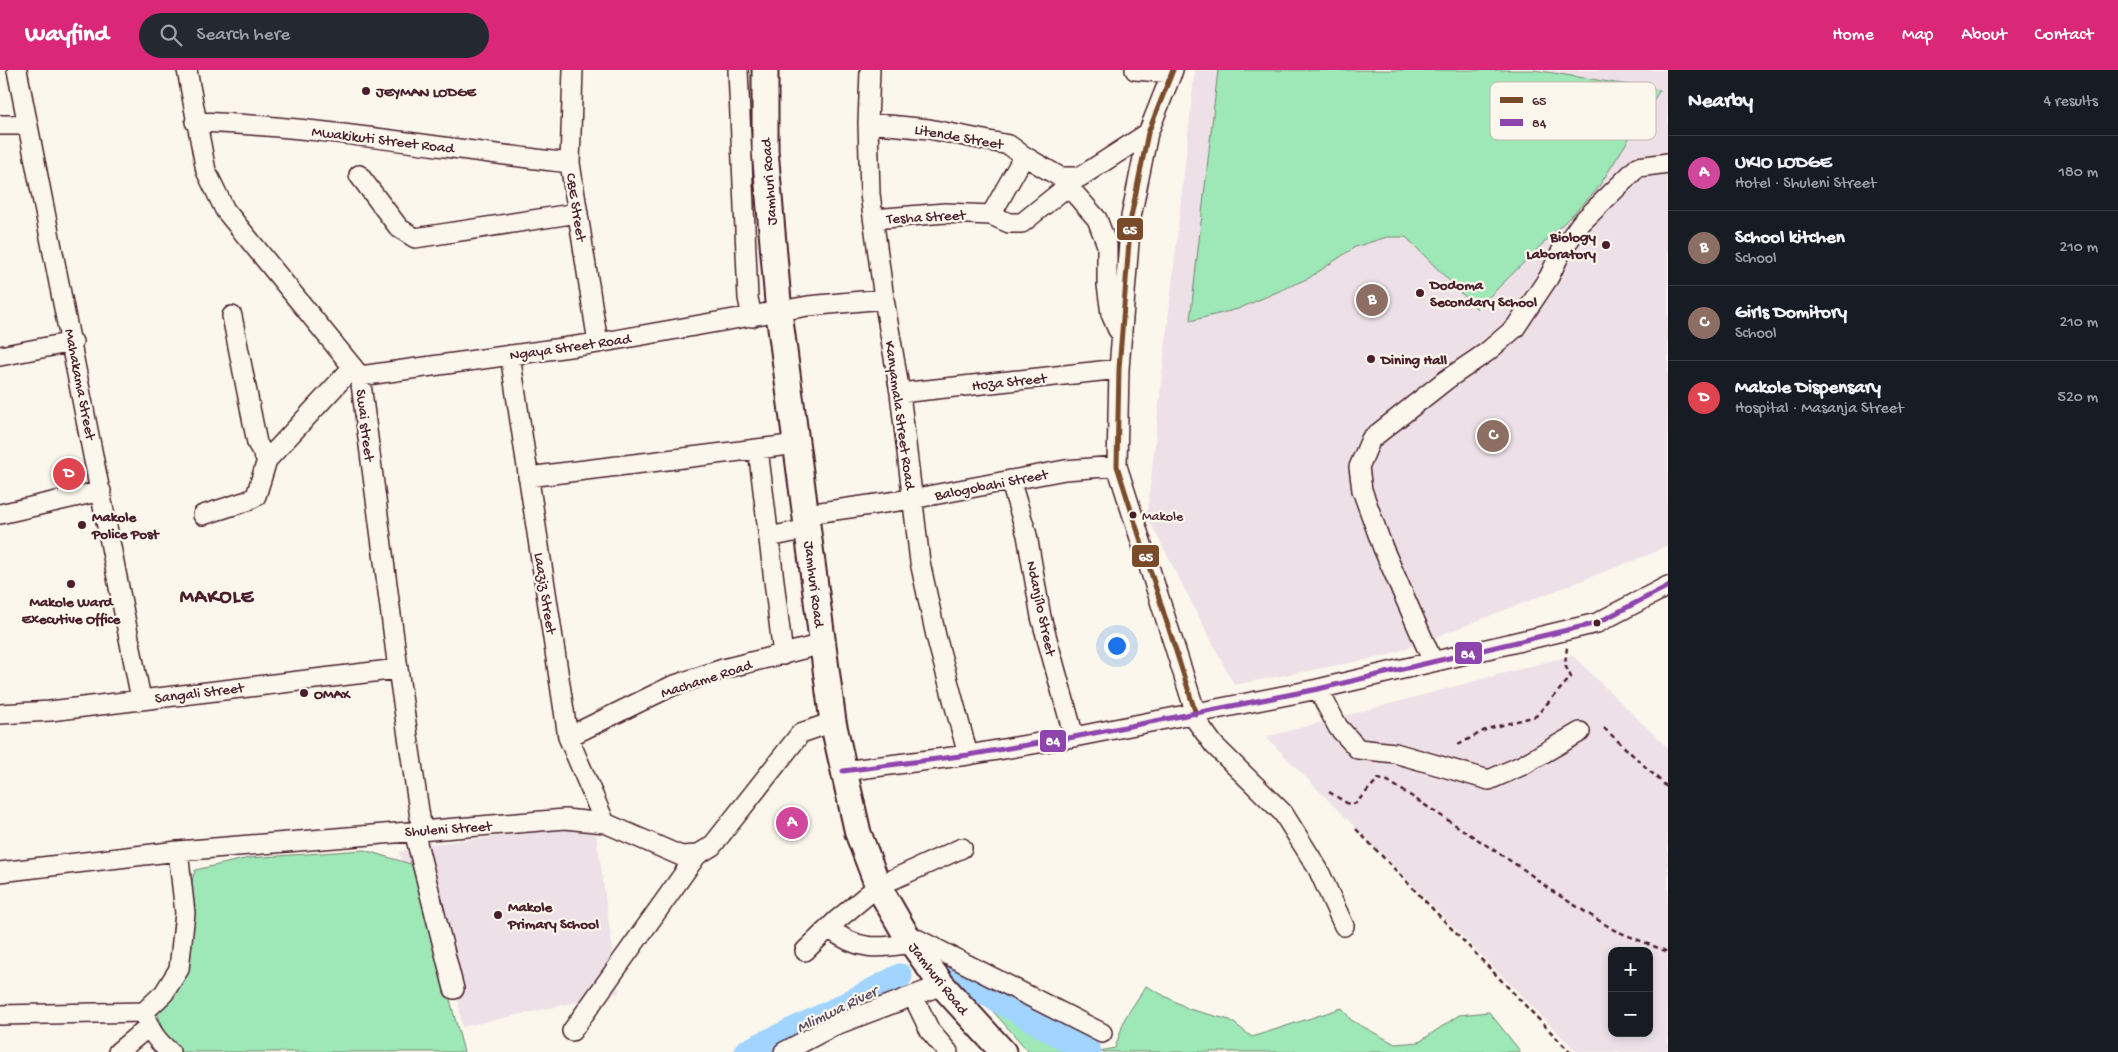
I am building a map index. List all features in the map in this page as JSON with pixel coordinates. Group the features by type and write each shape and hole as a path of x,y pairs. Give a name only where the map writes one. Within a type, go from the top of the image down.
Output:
{"main road":[{"name":"Jamhuri Road","path":"765,70 767,173 779,313 798,444 833,722 843,771 858,833 878,886 909,938 942,985 1002,1052"}],"street":[{"name":"Mahakama Street","path":"17,70 26,125 73,342 141,699"},
{"path":"186,70 206,171 225,210 357,372 267,460 256,496 203,515"},
{"name":"CBE Street","path":"573,70 570,163 598,342"},
{"path":"738,70 748,298 752,318"},
{"name":"Kanyamala Street Road","path":"870,70 868,123 870,194 884,298 900,392 912,499 927,600 968,755"},
{"path":"1135,70 1172,71 1148,133 1131,217 1118,369 1117,466 1194,715 1214,745 1283,813 1318,869 1344,926"},
{"path":"740,98 765,99"},
{"name":"Mwakikuti Street Road","path":"195,122 247,124 336,132 570,163"},
{"name":"Litende Street","path":"868,123 929,129 1009,144 1024,156 1060,176 1074,181"},
{"path":"0,125 26,125"},
{"path":"1121,338 1111,314 1108,295 1107,245 1097,219 1074,181 1148,133"},
{"path":"991,215 1024,156"},
{"path":"1433,662 1383,548 1362,490 1359,467 1372,438 1446,380 1488,352 1515,328 1549,277 1562,250 1581,224 1638,167 1668,163"},
{"path":"742,171 767,173"},
{"path":"359,175 399,228 415,238 578,213"},
{"name":"Tesha Street","path":"874,219 945,213 991,215 1009,223 1022,222 1074,181"},
{"path":"744,224 771,226"},
{"path":"779,313 808,306 884,298"},
{"name":"Ngaya Street Road","path":"357,372 510,355 779,313"},
{"path":"232,316 257,443 267,460"},
{"path":"0,356 73,342"},
{"name":"Laaziz Street","path":"510,355 568,737 605,823"},
{"name":"Hoza Street","path":"900,392 1118,369"},
{"name":"Swai street","path":"357,372 398,669 418,831 454,989"},
{"path":"528,477 798,444"},
{"path":"758,449 783,655"},
{"name":"Balogobahi Street","path":"769,537 808,521 912,499 1065,470 1117,466"},
{"name":"Ndanjílo Street","path":"1010,480 1027,535 1041,617 1074,737"},
{"path":"0,514 101,491"},
{"path":"843,771 968,755 1074,737 1194,715 1318,689 1597,623 1668,586"},
{"name":"Machame Road","path":"568,737 672,686 723,670 823,644"},
{"name":"Sangali Street","path":"0,714 50,711 398,669"},
{"path":"1318,689 1338,727 1358,750 1395,753 1489,780 1523,765 1580,732"},
{"path":"572,1031 697,855 712,846 801,734 833,722"},
{"name":"Shuleni Street","path":"0,872 178,851 565,819 605,823 681,856 697,855"},
{"path":"805,951 878,886 962,848"},
{"path":"118,1052 146,1019 179,969 185,913 178,851"},
{"path":"829,928 848,942 862,946 884,948 909,938 1102,1033"},
{"path":"784,1052 833,1026 942,985"},
{"path":"913,996 930,1031 948,1052"},
{"path":"0,1015 146,1019"},
{"path":"146,1019 157,1041 170,1052"}],"path":[{"path":"1458,745 1487,729 1536,716 1571,677 1565,665 1567,645"},
{"path":"1604,728 1668,788"},
{"path":"1329,792 1350,805 1356,803 1378,779 1388,781 1592,917 1614,930 1668,952"},
{"path":"1356,829 1570,1052"}],"shaded area":[{"name":"Dodoma Secondary School","path":"1195,70 1668,70 1668,545 1653,553 1386,656 1234,685 1147,516"},
{"path":"1572,655 1668,748 1668,1052 1577,1052 1266,737"},
{"name":"Makole Primary School","path":"595,825 619,993 462,1027 456,982 448,985 399,852 422,845"}],"green space":[{"path":"1218,70 1534,70 1610,82 1490,82 1490,140 1628,140 1596,191 1477,309 1406,237 1387,237 1355,247 1309,278 1238,309 1190,321"},
{"path":"364,850 414,865 464,1052 169,1052 157,1011 195,870 249,858"},
{"path":"965,975 989,987 1047,1024 1100,1051 1115,1048 1125,1018 1146,986 1189,1009 1230,1020 1252,1037 1342,1008 1351,1020 1395,1044 1419,1042 1459,1015 1489,1012 1521,1052 1029,1052 990,1008"}],"waterway":[{"name":"Mlimwa River","path":"947,971 1089,1052"},
{"name":"Mlimwa River","path":"746,1052 833,1011 900,976"}],"transit line":[{"name":"65","path":"1173,70 1148,133 1131,217 1119,369 1117,466 1196,714"},
{"name":"84","path":"843,771 968,755 1074,737 1318,689 1597,623 1668,586"}],"place":[{"name":"JEYMAN LODGE","path":"366,91"},
{"name":"Biology Laboratory","path":"1606,245"},
{"name":"Dodoma Secondary School","path":"1420,293"},
{"name":"School kitchen","path":"1372,300"},
{"name":"Dining Hall","path":"1371,359"},
{"name":"Girls Domitory","path":"1493,436"},
{"name":"Makole Dispensary","path":"69,474"},
{"name":"Makole","path":"1133,515"},
{"name":"Makole Police Post","path":"82,525"},
{"name":"Makole Ward Executive Office","path":"71,584"},
{"name":"OMAX","path":"304,693"},
{"name":"UKIO LODGE","path":"792,823"},
{"name":"Makole Primary School","path":"498,915"}],"district":[{"name":"MAKOLE","path":"217,595"}]}
